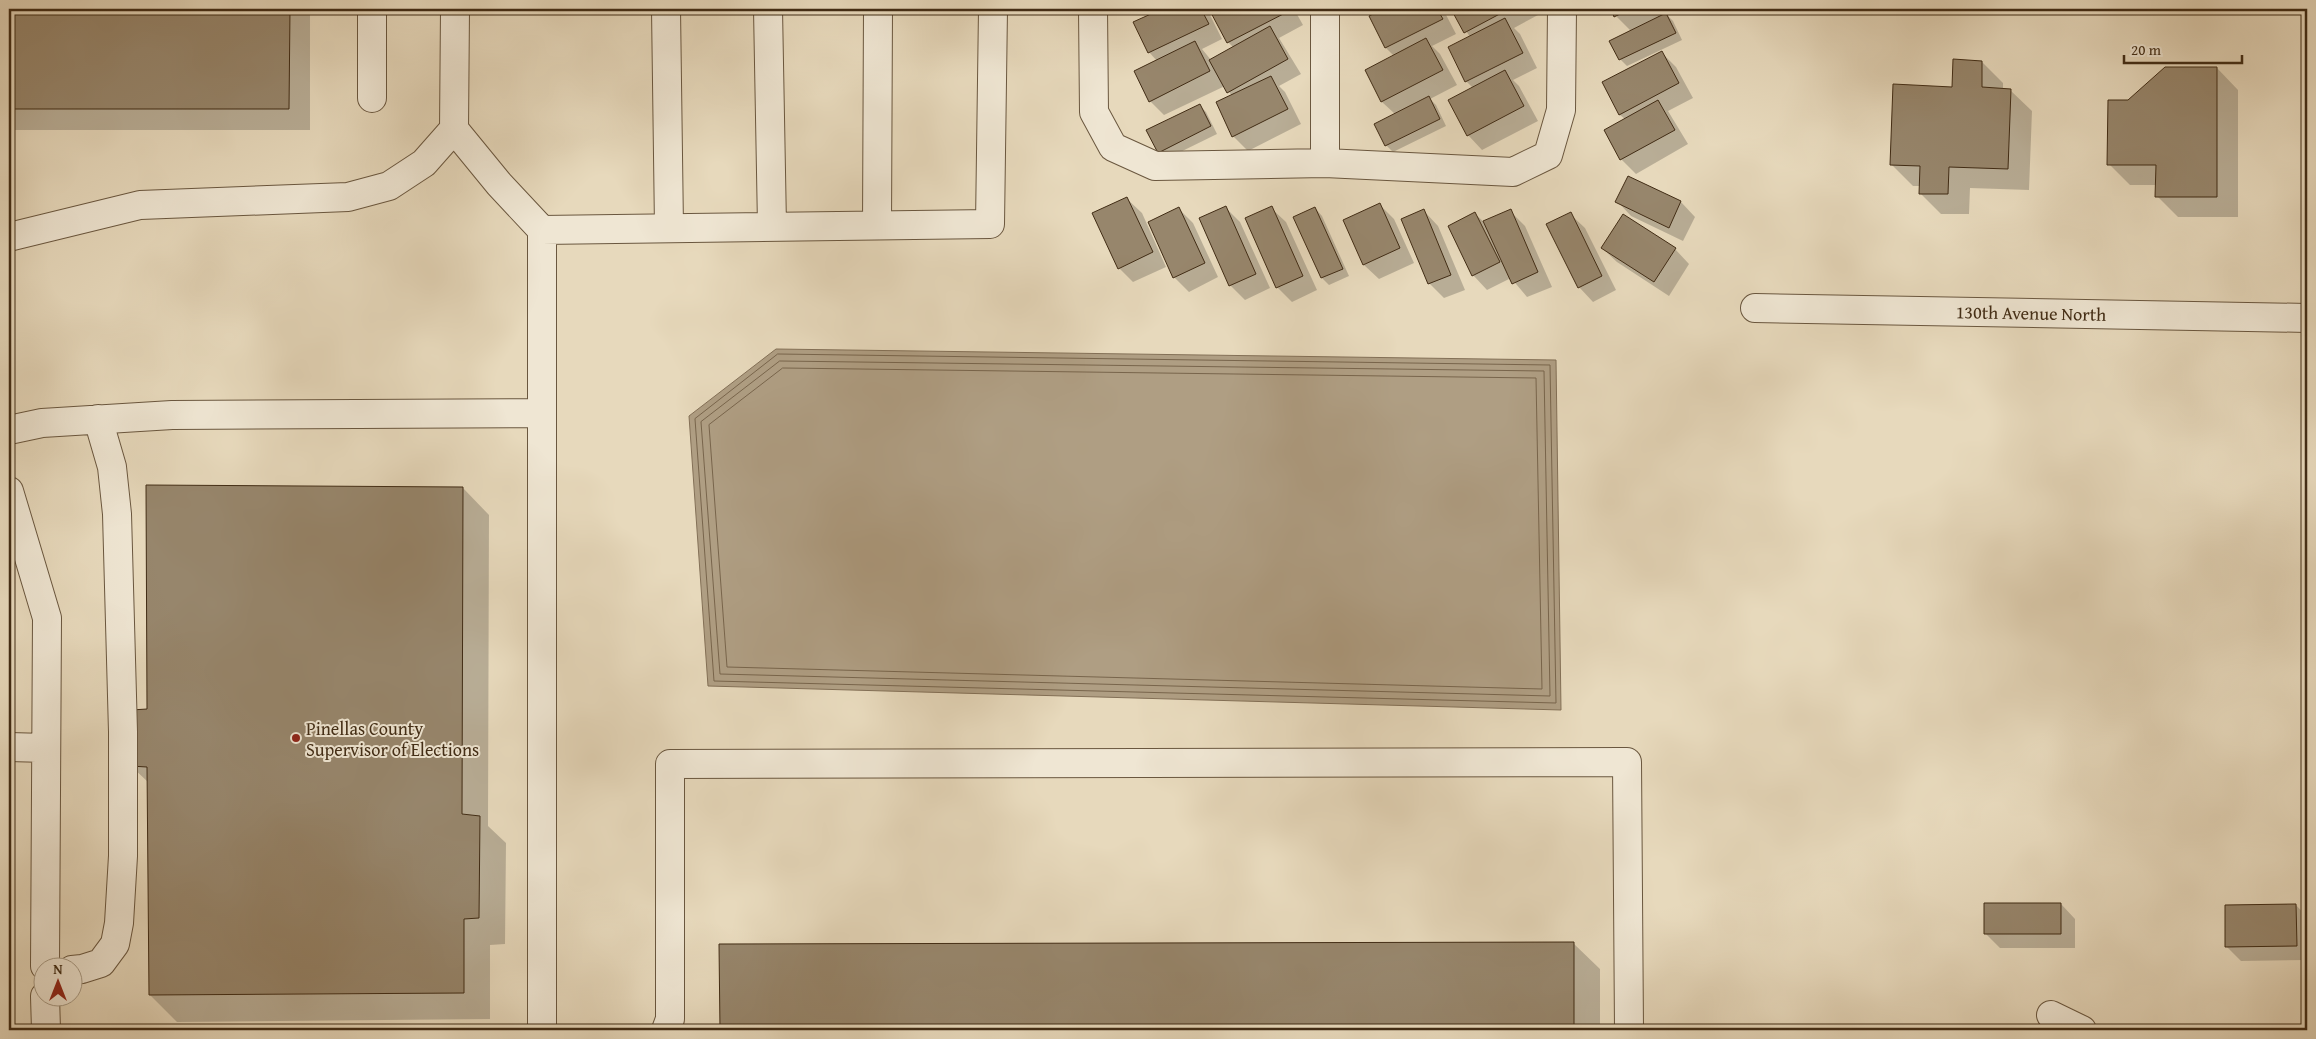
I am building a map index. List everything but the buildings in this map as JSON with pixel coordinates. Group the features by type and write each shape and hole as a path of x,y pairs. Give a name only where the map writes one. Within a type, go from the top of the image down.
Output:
{"street":[{"path":"372,9 372,98"},
{"path":"455,9 454,129 499,184 542,230 542,1030"},
{"path":"666,9 668,228"},
{"path":"768,9 772,226"},
{"path":"877,225 878,9"},
{"path":"542,230 990,224 993,9"},
{"path":"1093,9 1094,112 1113,147 1154,166 1325,163 1514,172 1548,155 1561,110 1562,9"},
{"path":"1325,9 1325,163"},
{"path":"9,237 140,205 348,196 389,186 424,163 454,129"},
{"name":"130th Avenue North","path":"1755,308 2307,318"},
{"path":"9,430 42,422 172,415 542,413"},
{"path":"82,970 101,963 115,944 123,856 123,732 117,514 112,467 98,419"},
{"path":"9,491 47,618 45,956"},
{"path":"9,747 46,748"},
{"path":"666,1030 670,1019 670,764 1627,762 1629,1030"},
{"path":"45,1006 46,1030"},
{"path":"2051,1015 2082,1030"}],"water":[{"path":"776,349 1556,360 1561,710 708,686 689,416"}],"place":[{"name":"Pinellas County Supervisor of Elections","path":"296,738"}]}
